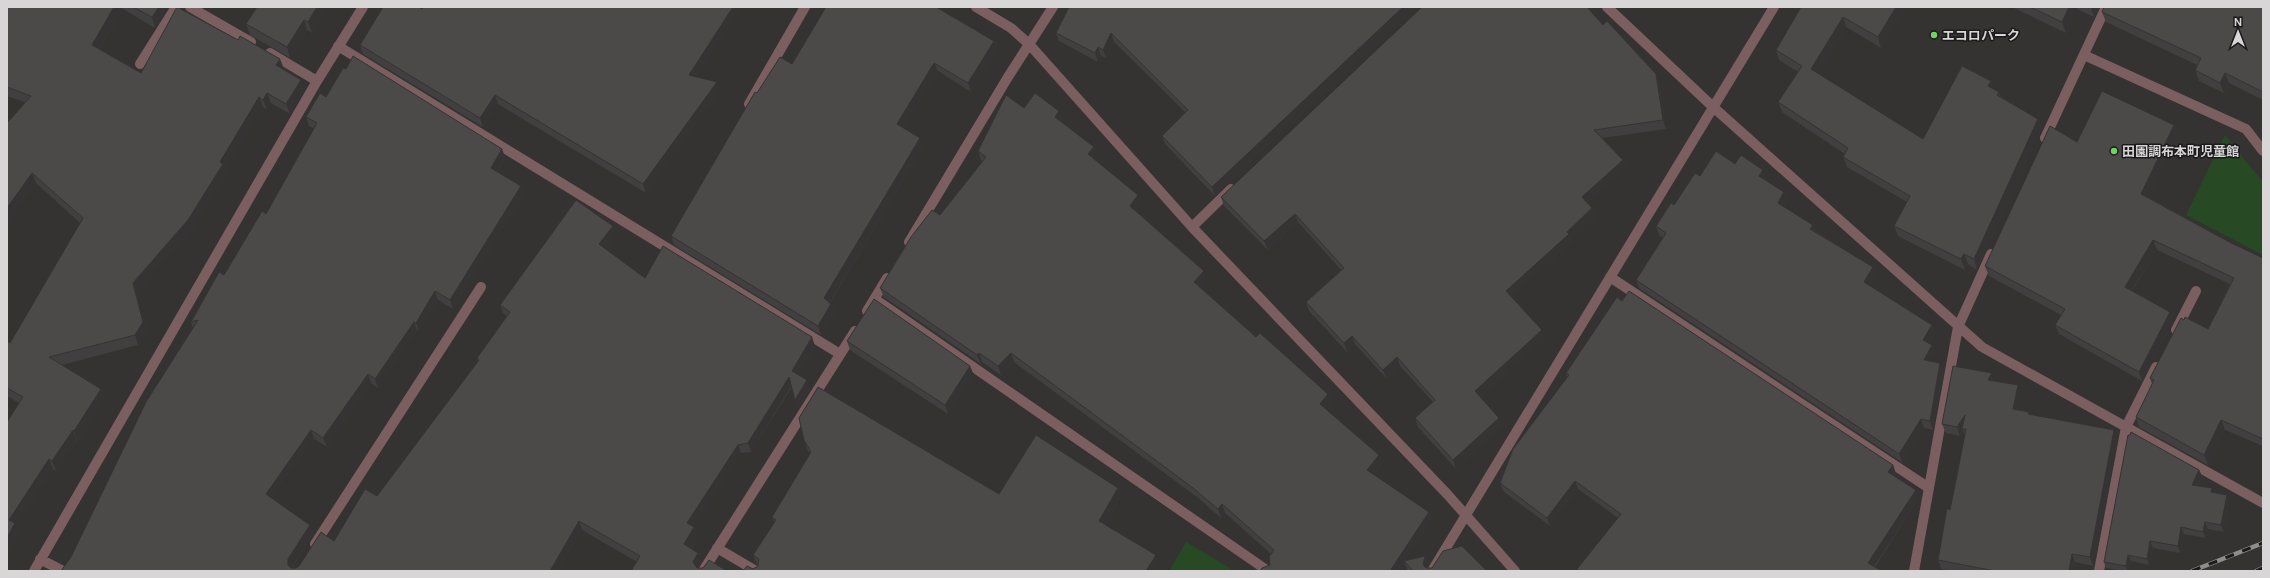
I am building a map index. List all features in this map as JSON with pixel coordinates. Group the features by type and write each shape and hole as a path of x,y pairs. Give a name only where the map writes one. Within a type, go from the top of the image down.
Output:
{"street":[{"path":"140,64 176,7"},
{"path":"190,7 318,81"},
{"path":"34,571 338,46 363,7"},
{"path":"742,116 805,7"},
{"path":"976,7 1011,28 1029,44 1192,226 1467,516 1515,571"},
{"path":"903,252 1053,7"},
{"path":"1606,7 1712,106 1982,347 2263,503"},
{"path":"1432,571 1467,516 1712,106 1774,7"},
{"path":"2041,148 2106,7"},
{"path":"338,46 668,242 840,354"},
{"path":"2084,55 2246,129 2263,151"},
{"path":"1192,226 1237,184"},
{"path":"1914,571 1958,327 1994,248"},
{"path":"703,571 891,272"},
{"path":"1610,277 1929,488"},
{"path":"310,551 481,287"},
{"path":"2171,339 2196,291"},
{"path":"875,299 1268,571"},
{"path":"2099,571 2126,427 2161,359"},
{"path":"717,548 756,571"},
{"path":"40,559 64,571"}],"green space":[{"path":"2225,135 2263,182 2263,255 2186,215"},
{"path":"1186,542 1235,571 1169,571"}],"building":[{"path":"7,7 114,7 92,45 141,73 177,7 238,40 240,36 280,59 276,65 301,80 286,104 267,93 263,100 259,97 220,162 223,164 188,220 133,283 143,322 135,335 49,357 101,389 74,431 73,430 52,461 49,459 9,520 15,523 7,538 7,422 23,397 7,388 7,341 10,343 83,218 32,173 7,208 7,123 31,96 7,87"},
{"path":"133,7 159,7 152,17"},
{"path":"257,7 317,7 308,22 304,20 287,47 246,24"},
{"path":"383,7 419,7 422,9 423,7 733,7 689,75 717,82 643,184 495,95 480,118 360,45"},
{"path":"826,7 936,7 994,41 968,83 934,63 897,124 920,138 824,298 831,304 818,326 671,236 755,92 757,93 780,57 792,64"},
{"path":"1069,7 1403,7 1212,187 1162,136 1188,110 1111,33 1103,50 1098,47 1095,53 1056,33"},
{"path":"1422,7 1587,7 1603,25 1607,21 1656,74 1663,120 1594,130 1623,160 1582,197 1592,208 1567,232 1569,234 1506,291 1542,330 1475,391 1499,418 1453,460 1415,418 1435,400 1397,357 1383,370 1352,336 1344,343 1306,302 1344,268 1295,214 1264,241 1221,197"},
{"path":"1801,7 1896,7 1878,37 1843,17 1811,69 1923,139 1962,66 1991,81 1988,86 1999,92 1997,95 2038,119 1974,259 1964,254 1961,259 1894,226 1910,196 1843,157 1848,148 1778,102 1802,66 1776,50"},
{"path":"2030,7 2069,7 2062,22"},
{"path":"2104,7 2263,7 2263,92 2225,73 2220,83 2195,70 2201,58 2102,12"},
{"path":"353,56 502,149 491,168 521,186 450,300 435,291 416,323 414,322 375,379 368,374 323,438 311,430 266,494 310,525 288,559 288,565 291,568 296,568 299,566 321,532 334,541 365,489 377,496 479,360 477,358 510,312 500,305 576,200 613,226 599,244 645,278 663,246 812,337 792,371 807,380 795,400 789,377 748,443 738,445 687,523 694,527 684,544 698,553 693,562 697,568 703,568 709,560 727,571 631,571 640,556 579,521 550,571 61,571 71,557 146,402 198,320 191,322 219,272 224,275 262,211 266,214 317,123 306,117 320,93 326,97 343,68 346,69"},
{"path":"2102,91 2174,125 2141,194 2231,243 2263,258 2263,439 2221,420 2204,455 2136,417 2154,380 2150,378 2181,318 2184,320 2185,317 2208,329 2234,278 2153,240 2125,287 2170,312 2139,372 2055,325 2065,309 1985,266 2050,126 2077,142"},
{"path":"1035,93 1059,111 1055,117 1094,147 1088,154 1138,195 1130,206 1204,271 1194,282 1256,337 1260,333 1328,394 1320,404 1379,455 1367,470 1429,512 1390,571 1260,571 1262,568 1270,565 1269,557 1274,550 1222,504 1218,509 1193,488 1011,353 998,366 979,353 977,355 880,288 911,237 932,210 940,215 986,157 978,151 1006,95 1024,108"},
{"path":"1716,151 1735,164 1741,155 1763,170 1759,176 1784,192 1778,203 1813,225 1810,229 1873,267 1864,282 1932,325 1923,340 1932,345 1924,360 1940,363 1930,421 1921,419 1899,454 1636,280 1666,233 1656,226 1671,203 1674,205 1695,173 1700,176"},
{"path":"1629,291 1893,465 1888,472 1916,490 1868,563 1882,571 1580,571 1577,569 1621,514 1575,481 1547,518 1500,483 1513,449 1569,375 1566,373 1617,297 1622,301"},
{"path":"874,299 970,366 945,405 847,341"},
{"path":"1953,366 1992,373 1988,380 2018,385 2013,409 2029,412 2028,414 2114,430 2090,557 2072,554 2069,571 1995,571 1938,560 1947,508 1950,510 1966,429 1962,429 1965,415 1957,427 1942,424"},
{"path":"818,387 999,494 1036,435 1118,488 1099,521 1156,555 1146,571 743,571 747,566 753,569 758,566 759,559 753,555 776,520 772,517 811,452 804,440 799,418"},
{"path":"2131,432 2199,470 2192,485 2212,488 2211,492 2227,495 2221,525 2205,522 2203,532 2181,527 2178,546 2150,541 2147,559 2128,555 2126,566 2104,562 2128,435 2130,435"},
{"path":"1462,546 1487,571 1413,571 1404,561 1425,556 1423,565 1426,568 1432,568 1443,551"}],"railway":[{"path":"2192,571 2263,543"},
{"path":"2256,571 2263,568"}],"place":[{"name":"エコロパーク","path":"1934,35"},
{"name":"田園調布本町児童館","path":"2114,151"}]}
